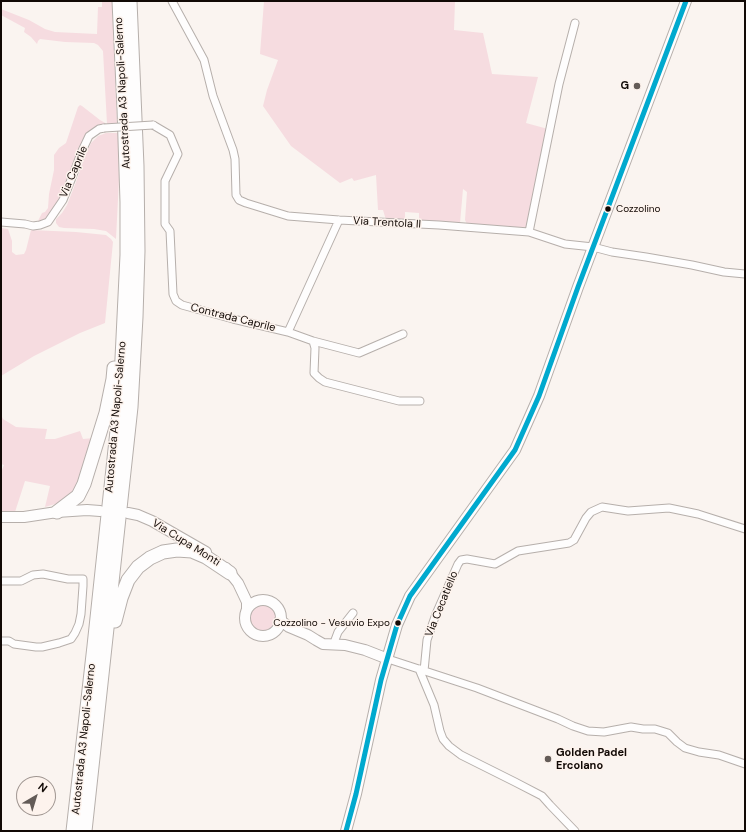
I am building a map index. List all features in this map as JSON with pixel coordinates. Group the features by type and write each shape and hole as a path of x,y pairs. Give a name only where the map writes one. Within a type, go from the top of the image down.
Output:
{"highway":[{"name":"Autostrada A3 Napoli-Salerno","path":"73,831 119,412 127,255 127,202 119,1"},
{"name":"Autostrada A3 Napoli-Salerno","path":"85,831 131,408 136,317 138,251 137,166 130,1"},
{"path":"57,512 78,496 84,484 106,413 113,379 121,288 127,255"},
{"path":"99,709 107,681 114,628 121,598 128,580 138,567 150,558 163,552 177,550 192,552 206,557 234,578"}],"main road":[{"path":"346,831 356,794 381,680 397,625 410,596 515,450 539,396 578,287 686,1"},
{"path":"1,518 24,517 57,512 87,510 100,511"},
{"name":"Via Cupa Monti","path":"128,513 152,520 220,561 249,595 258,600"},
{"name":"Via Cupa Monti","path":"234,578 246,602 247,608"},
{"path":"258,600 272,602 280,613 278,624 271,633 265,635 258,635 252,632 245,621 247,608 258,600"},
{"path":"278,624 308,635 323,644 345,645 365,650 388,659"}],"street":[{"name":"Via Trentola II","path":"172,1 204,60 213,96 233,150 236,195 239,200 288,216 529,232 565,244 593,247 612,252 692,265 724,272 745,274"},
{"path":"529,232 559,84 575,23"},
{"name":"Contrada Caprile","path":"104,128 153,125 170,135 178,154 165,181 165,224 170,231 173,294 176,301 182,305 288,332 339,220"},
{"name":"Via Caprile","path":"1,222 33,226 48,222 63,200 89,136 99,129 104,128"},
{"path":"288,332 313,341 360,353 404,334"},
{"path":"313,341 315,348 314,373 318,378 325,382 399,400 420,401"},
{"name":"Via Cecatiello","path":"422,670 427,640 436,614 461,560 467,559 495,564 518,551 570,543 574,540 588,515 602,507 628,511 669,508 698,514 745,530"},
{"path":"1,581 21,581 33,574 42,574 68,579 83,579 81,614 75,633 71,638 59,643 42,647 1,641"},
{"path":"336,644 335,640 338,632 352,612"},
{"path":"388,659 477,688 573,726 604,732 631,727 654,729 668,733 685,748 719,755 745,764"},
{"path":"422,670 434,705 440,731 443,739 449,746 462,755 542,796 575,831"}],"shaded area":[{"path":"102,1 112,1 117,123 107,124 103,51 98,45 94,43 40,39 37,44 24,32 25,28 1,15 1,9 55,32 97,34 98,7 102,7"},
{"path":"264,1 455,1 454,30 483,33 492,74 538,77 526,123 548,129 526,231 467,224 465,220 467,192 463,189 460,223 419,221 419,213 405,212 405,220 386,220 383,210 378,210 376,175 354,181 352,178 340,183 291,146 263,106 278,60 260,54"},
{"path":"80,105 82,106 107,124 99,128 81,145 58,205 46,219 38,221 42,213 48,208 54,170 54,155 59,148 66,143 78,107"},
{"path":"106,133 118,133 119,179 116,239 106,231 64,228 59,227 56,223 56,219 67,205 91,143 98,136"},
{"path":"1,228 8,229 12,241 12,252 16,255 24,254 31,230 106,235 113,242 105,323 80,333 34,356 1,376"},
{"path":"1,415 3,419 16,427 47,429 45,439 55,439 80,431 83,439 94,438 90,453 73,493 59,503 45,507 50,486 25,481 15,512 1,512 1,472 4,465 1,464"},
{"path":"263,604 273,608 277,618 273,628 263,632 253,628 249,618 253,608"}],"transit line":[{"path":"346,831 356,794 381,680 397,625 410,596 515,450 539,396 578,287 686,1"}],"place":[{"name":"G","path":"637,86"},
{"name":"Cozzolino","path":"608,209"},
{"name":"Cozzolino - Vesuvio Expo","path":"398,623"},
{"name":"Golden Padel Ercolano","path":"548,759"}]}
